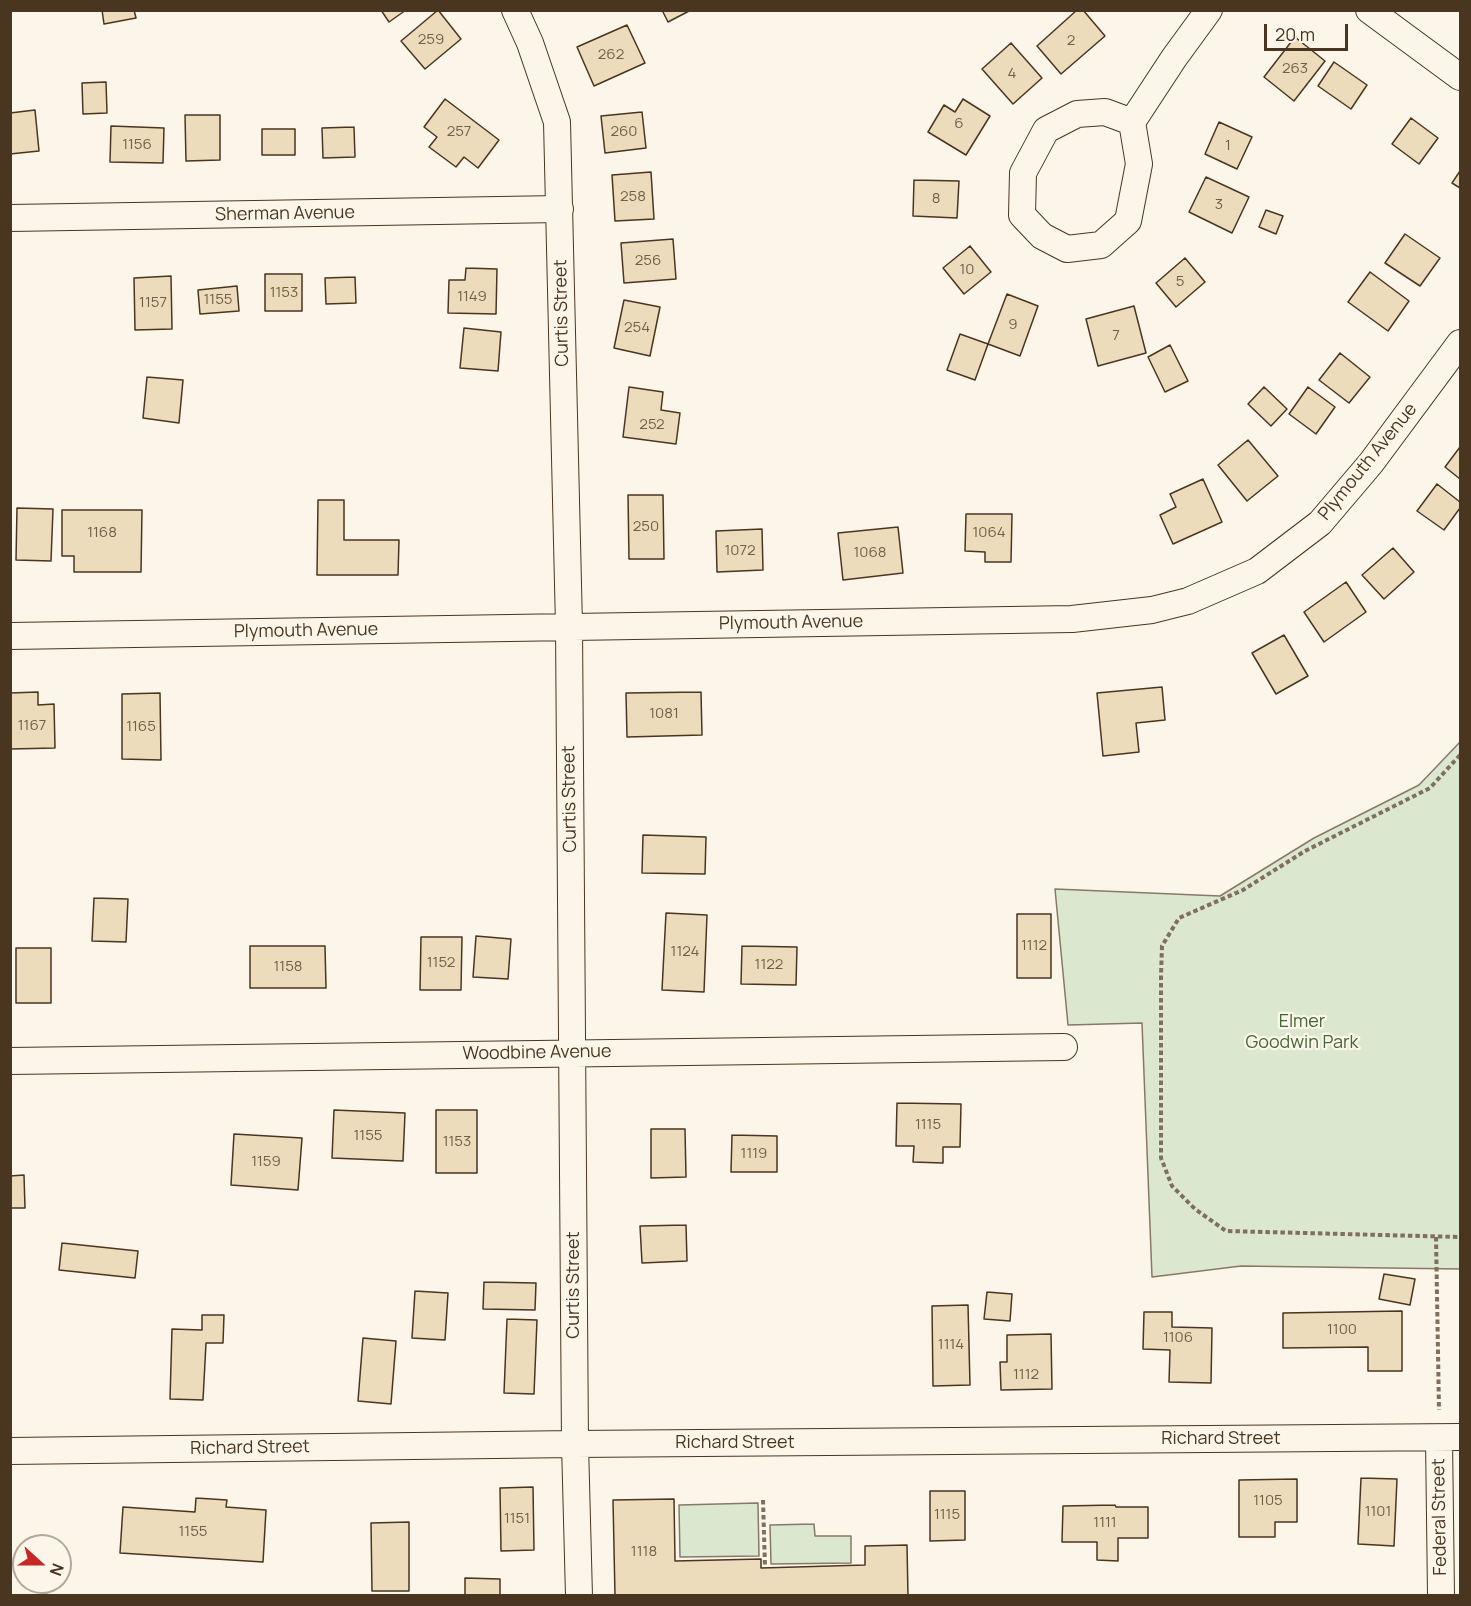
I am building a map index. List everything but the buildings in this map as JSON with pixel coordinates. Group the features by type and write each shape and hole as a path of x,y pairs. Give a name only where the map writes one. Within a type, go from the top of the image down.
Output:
{"street":[{"name":"Curtis Street","path":"514,10 530,44 557,122 568,626 579,1596"},
{"path":"1132,122 1105,112 1077,114 1046,130 1023,173 1022,215 1042,236 1067,249 1101,245 1128,221 1139,164 1132,122 1209,10"},
{"path":"1369,10 1461,77"},
{"name":"Sherman Avenue","path":"10,218 560,209"},
{"name":"Plymouth Avenue","path":"10,636 1072,620 1152,610 1188,601 1257,571 1320,524 1371,463 1461,343"},
{"name":"Woodbine Avenue","path":"10,1061 1064,1047"},
{"name":"Richard Street","path":"10,1451 1450,1437"},
{"name":"Federal Street","path":"1441,1596 1450,1437"}],"path":[{"path":"1461,755 1430,788 1305,851 1243,890 1179,918 1162,946 1161,1158 1172,1186 1195,1209 1226,1231 1461,1238"},
{"path":"1436,1237 1450,1437"},
{"path":"763,1500 765,1568"}],"green space":[{"name":"Elmer Goodwin Park","path":"1460,742 1460,1269 1241,1266 1152,1277 1142,1023 1068,1025 1055,889 1220,896 1314,838 1419,785"},
{"path":"758,1503 759,1556 680,1557 679,1505"},
{"path":"814,1524 815,1536 851,1536 851,1563 771,1564 770,1525"}]}
